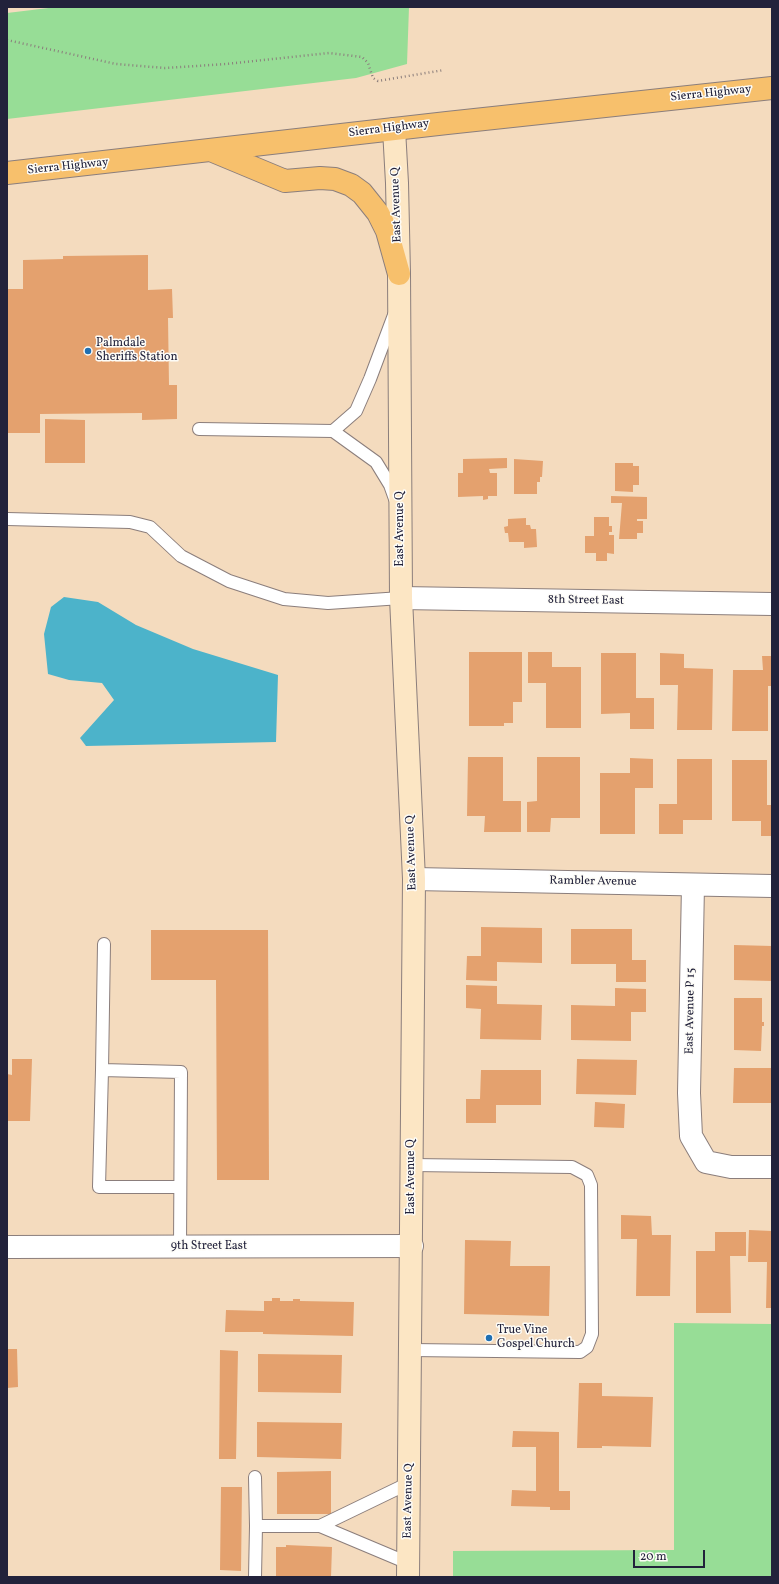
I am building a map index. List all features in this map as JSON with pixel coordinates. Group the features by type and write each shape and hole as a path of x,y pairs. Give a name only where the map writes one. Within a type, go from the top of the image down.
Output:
{"main road":[{"name":"Sierra Highway","path":"7,173 772,88"},
{"name":"East Avenue Q","path":"394,129 399,274 401,598 414,879 408,1570"},
{"path":"212,150 285,181 320,178 335,179 350,185 362,193 378,213 387,231 399,274"}],"street":[{"name":"8th Street East","path":"401,598 772,604"},
{"name":"Rambler Avenue","path":"414,879 772,886"},
{"name":"East Avenue P 15","path":"693,885 689,1093 691,1136 706,1162 732,1167 772,1167"},
{"name":"9th Street East","path":"7,1247 412,1246"}],"lane":[{"path":"333,431 356,411 370,379 399,300"},
{"path":"199,429 333,431 376,462 390,485 401,513"},
{"path":"7,519 130,522 150,527 181,556 228,580 284,599 328,603 401,598"},
{"path":"104,944 99,1188 180,1187"},
{"path":"102,1070 181,1072 180,1247"},
{"path":"411,1350 580,1352 587,1347 592,1334 591,1186 587,1174 572,1167 412,1164"},
{"path":"255,1477 255,1577"},
{"path":"256,1526 320,1526 409,1483"},
{"path":"320,1526 408,1570"}],"path":[{"path":"7,40 116,64 165,68 226,64 329,53 362,57 368,63 373,78 378,81 444,70"}],"green space":[{"path":"57,7 409,7 407,64 356,78 7,119 7,13"},
{"path":"674,1323 772,1324 772,1577 453,1577 453,1551 674,1550"}],"water":[{"path":"64,597 98,602 136,625 193,649 278,675 276,742 86,746 80,738 114,700 102,683 69,680 48,674 44,634 51,607"}],"building":[{"name":"Palmdale Sheriffs Station","path":"148,255 148,290 172,289 173,318 168,318 169,385 177,385 177,419 142,420 142,413 40,414 40,433 7,433 7,289 23,289 23,260 63,259 63,256"},
{"path":"45,419 85,420 85,463 45,463"},
{"path":"507,458 507,468 489,469 490,473 497,473 497,496 488,496 488,499 483,500 483,496 458,497 458,473 463,473 463,459"},
{"path":"514,459 543,461 542,477 540,477 540,482 537,482 537,494 514,494"},
{"path":"615,463 633,463 633,466 639,466 639,485 633,485 633,492 615,491"},
{"path":"611,496 647,497 647,519 637,519 637,521 643,521 643,533 637,533 637,539 619,539 622,503 611,503"},
{"path":"594,517 609,517 609,526 612,526 612,532 609,532 609,535 614,535 614,554 607,553 607,561 596,561 596,553 585,553 585,536 594,536"},
{"path":"526,518 526,525 530,525 531,529 536,529 537,547 524,548 524,542 509,542 508,533 505,533 504,527 508,526 508,519"},
{"path":"469,652 522,652 522,702 513,702 513,723 504,723 504,726 469,726"},
{"path":"528,652 552,652 552,667 581,667 581,728 546,728 546,683 528,683"},
{"path":"601,653 636,653 636,698 654,698 654,729 630,729 630,713 601,714"},
{"path":"660,653 684,654 684,668 713,669 712,730 677,730 678,685 660,685"},
{"path":"762,656 772,656 772,686 768,686 768,731 732,731 733,670 763,670"},
{"path":"468,757 503,757 503,801 521,801 521,832 484,832 485,816 467,816"},
{"path":"537,757 580,757 580,818 551,818 550,832 527,832 527,802 537,801"},
{"path":"630,758 653,759 653,788 635,788 635,834 600,834 600,773 630,773"},
{"path":"677,759 712,759 712,820 683,820 683,834 659,834 659,804 677,804"},
{"path":"732,760 767,760 767,805 772,805 772,836 761,836 761,821 732,821"},
{"path":"481,927 542,928 542,963 497,962 497,981 466,980 467,956 481,956"},
{"path":"571,929 632,929 632,960 646,960 646,982 616,982 616,964 571,964"},
{"path":"151,930 268,930 269,1180 217,1180 216,980 151,980"},
{"path":"734,945 772,946 772,981 734,980"},
{"path":"466,985 497,986 497,1004 542,1005 541,1040 480,1039 481,1009 466,1008"},
{"path":"615,988 646,989 646,1012 631,1012 631,1041 571,1040 571,1005 615,1006"},
{"path":"734,998 762,998 762,1022 764,1022 764,1026 762,1026 761,1051 734,1050"},
{"path":"12,1059 32,1059 30,1121 7,1121 7,1074 12,1075"},
{"path":"577,1059 637,1060 636,1095 576,1094"},
{"path":"734,1068 772,1068 772,1103 733,1103"},
{"path":"481,1070 541,1070 541,1105 496,1105 496,1123 466,1123 466,1099 480,1099"},
{"path":"595,1102 625,1104 624,1128 594,1127"},
{"path":"621,1215 651,1216 652,1235 671,1235 670,1296 636,1296 637,1239 621,1239"},
{"path":"749,1230 772,1231 772,1308 766,1308 767,1262 748,1262"},
{"path":"715,1232 746,1232 746,1256 730,1256 731,1313 696,1313 696,1251 715,1251"},
{"path":"465,1240 511,1241 510,1266 550,1266 549,1316 464,1314"},
{"path":"272,1298 280,1298 280,1301 293,1301 293,1299 300,1299 300,1301 354,1302 353,1336 225,1332 226,1310 264,1311 264,1301 272,1301"},
{"path":"7,1349 17,1349 18,1387 7,1388"},
{"path":"220,1350 238,1351 236,1459 219,1459"},
{"path":"258,1354 342,1355 341,1393 258,1392"},
{"path":"579,1383 602,1383 602,1396 653,1397 651,1447 602,1446 602,1448 577,1448"},
{"path":"257,1422 342,1423 341,1459 257,1457"},
{"path":"513,1431 559,1432 559,1491 570,1491 570,1510 550,1510 550,1507 511,1506 512,1490 536,1491 536,1447 512,1447"},
{"path":"331,1471 331,1514 277,1514 277,1472"},
{"path":"221,1487 242,1487 241,1571 220,1570"},
{"path":"286,1545 332,1547 331,1577 276,1577 276,1547 286,1547"}],"place":[{"name":"Palmdale Sheriffs Station","path":"88,351"},
{"name":"True Vine Gospel Church","path":"489,1338"}]}
